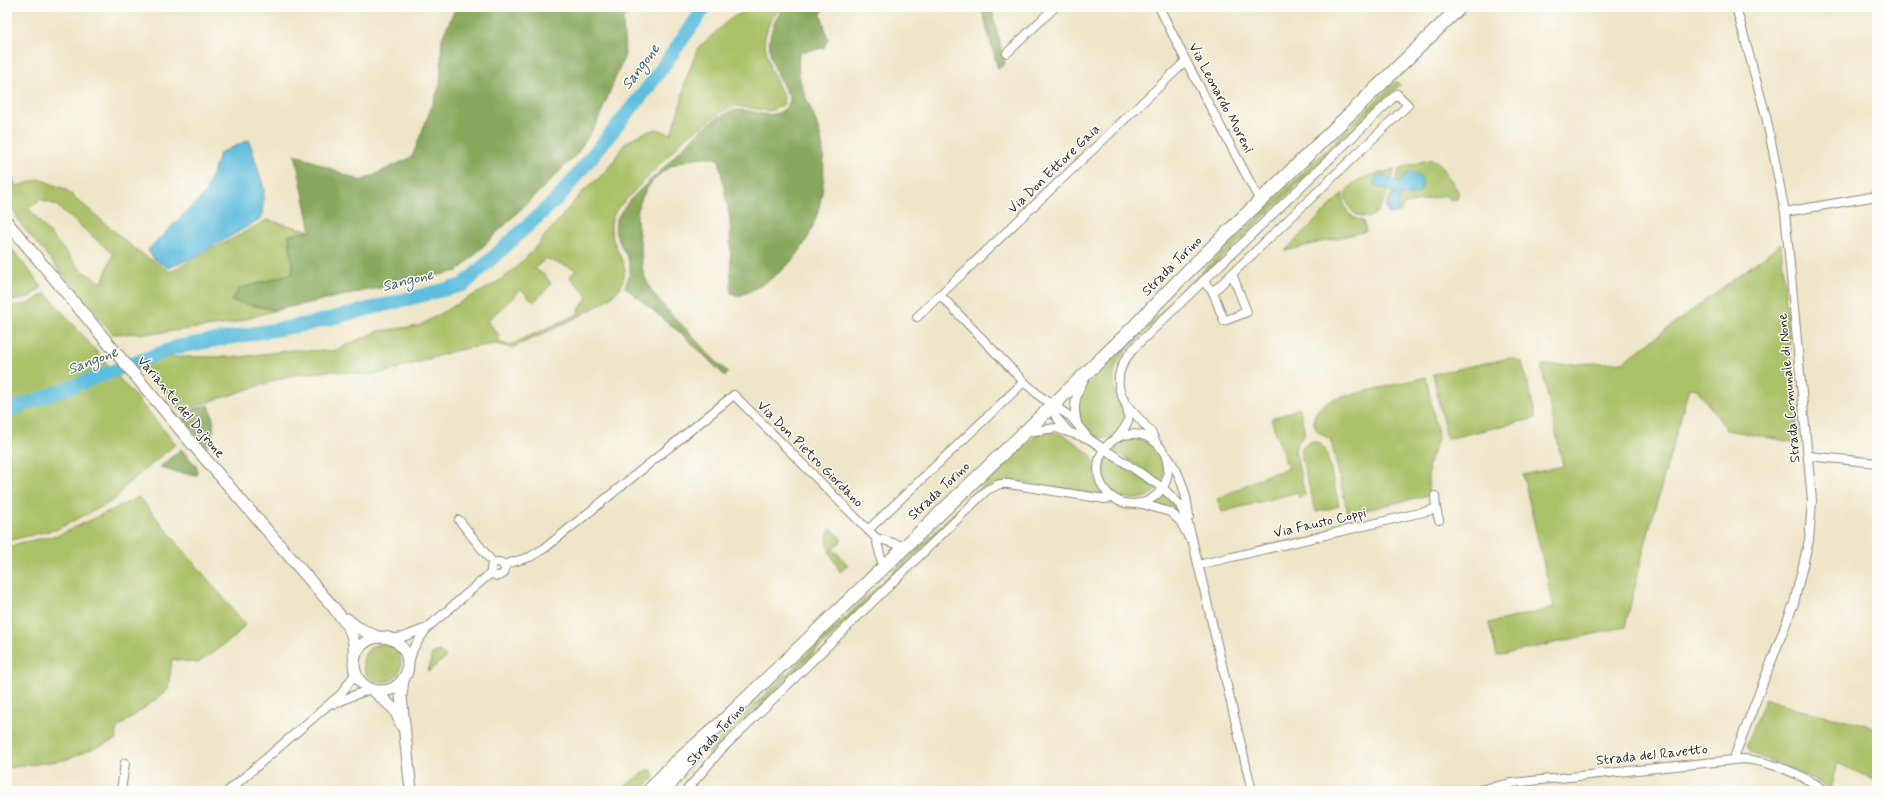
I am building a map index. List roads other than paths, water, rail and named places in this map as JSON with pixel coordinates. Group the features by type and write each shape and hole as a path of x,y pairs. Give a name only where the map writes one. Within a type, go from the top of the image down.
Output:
{"main road":[{"name":"Strada Torino","path":"649,791 671,767 719,725 904,546 1088,372 1260,201 1460,7"},
{"name":"Strada Torino","path":"664,791 719,725"},
{"path":"670,791 707,746 719,725"}],"street":[{"path":"1007,53 1055,7"},
{"name":"Via Leonardo Moreni","path":"1159,7 1260,201"},
{"name":"Strada Comunale di None","path":"1733,760 1794,603 1809,540 1812,501 1786,212 1766,116 1736,7"},
{"name":"Via Don Ettore Gaia","path":"917,317 1186,61"},
{"path":"1213,292 1408,105 1397,94 1132,350 1123,362 1118,378 1121,393 1126,403 1151,432 1155,441 1166,454 1174,466 1184,490 1189,526 1252,791"},
{"path":"1786,212 1877,196"},
{"name":"Variante del Dojrone","path":"7,222 189,440 350,628 355,644 354,657"},
{"path":"1230,256 1240,267"},
{"path":"1203,281 1213,292 1224,321 1247,312 1232,274"},
{"path":"940,295 1024,382 1052,406 1065,412 1089,439"},
{"path":"1077,424 1074,407 1075,398 1088,372"},
{"name":"Strada Torino","path":"868,530 1024,382"},
{"name":"Via Don Pietro Giordano","path":"503,565 518,562 545,548 734,395 868,530"},
{"path":"1126,403 1128,422 1118,437 1104,449 1099,459 1098,473 1103,487 1113,498 1130,504 1139,503 1153,498 1163,488 1168,471 1166,454"},
{"path":"1052,406 1060,424 1068,432"},
{"path":"1025,432 1049,427 1089,439 1163,488 1180,505 1189,526"},
{"path":"1118,437 1134,433 1148,437 1155,441"},
{"path":"1809,456 1877,464"},
{"name":"Strada Torino","path":"686,791 726,744 987,490 1000,484 1015,484 1105,500 1113,498"},
{"path":"1435,496 1439,520"},
{"path":"1139,503 1170,512 1180,521 1194,547"},
{"name":"Via Fausto Coppi","path":"1198,565 1436,509"},
{"path":"459,520 493,563"},
{"path":"868,530 876,538 904,546"},
{"path":"876,538 883,567"},
{"path":"500,562 503,565 505,569 501,576 496,577 491,573 490,569 493,563 500,562"},
{"path":"411,791 401,696 404,679 413,649 427,628 491,573"},
{"name":"Variante del Dojrone","path":"334,608 357,627 377,637"},
{"path":"404,733 395,710 372,690 360,682 355,674 354,657 358,649 364,643 377,637 390,639 403,637 427,628"},
{"path":"390,639 406,653 408,666"},
{"path":"228,791 341,694 355,674"},
{"path":"317,715 342,701 372,690 388,690 398,686 404,679"},
{"name":"Strada del Ravetto","path":"1475,791 1512,783 1743,759 1762,762 1795,774 1826,791"},
{"path":"121,791 125,763"}],"water":[{"path":"249,140 264,189 262,218 195,257 168,268 154,259 148,250 206,192 220,153"},
{"path":"1408,173 1418,175 1422,181 1421,189 1414,195 1402,195 1399,199 1398,210 1394,213 1389,213 1387,205 1394,196 1395,192 1386,188 1378,188 1374,183 1375,178 1384,174 1389,180 1400,182"}],"waterway":[{"name":"Sangone","path":"7,411 177,347 308,324 463,285 559,197 650,85 705,7"}]}
